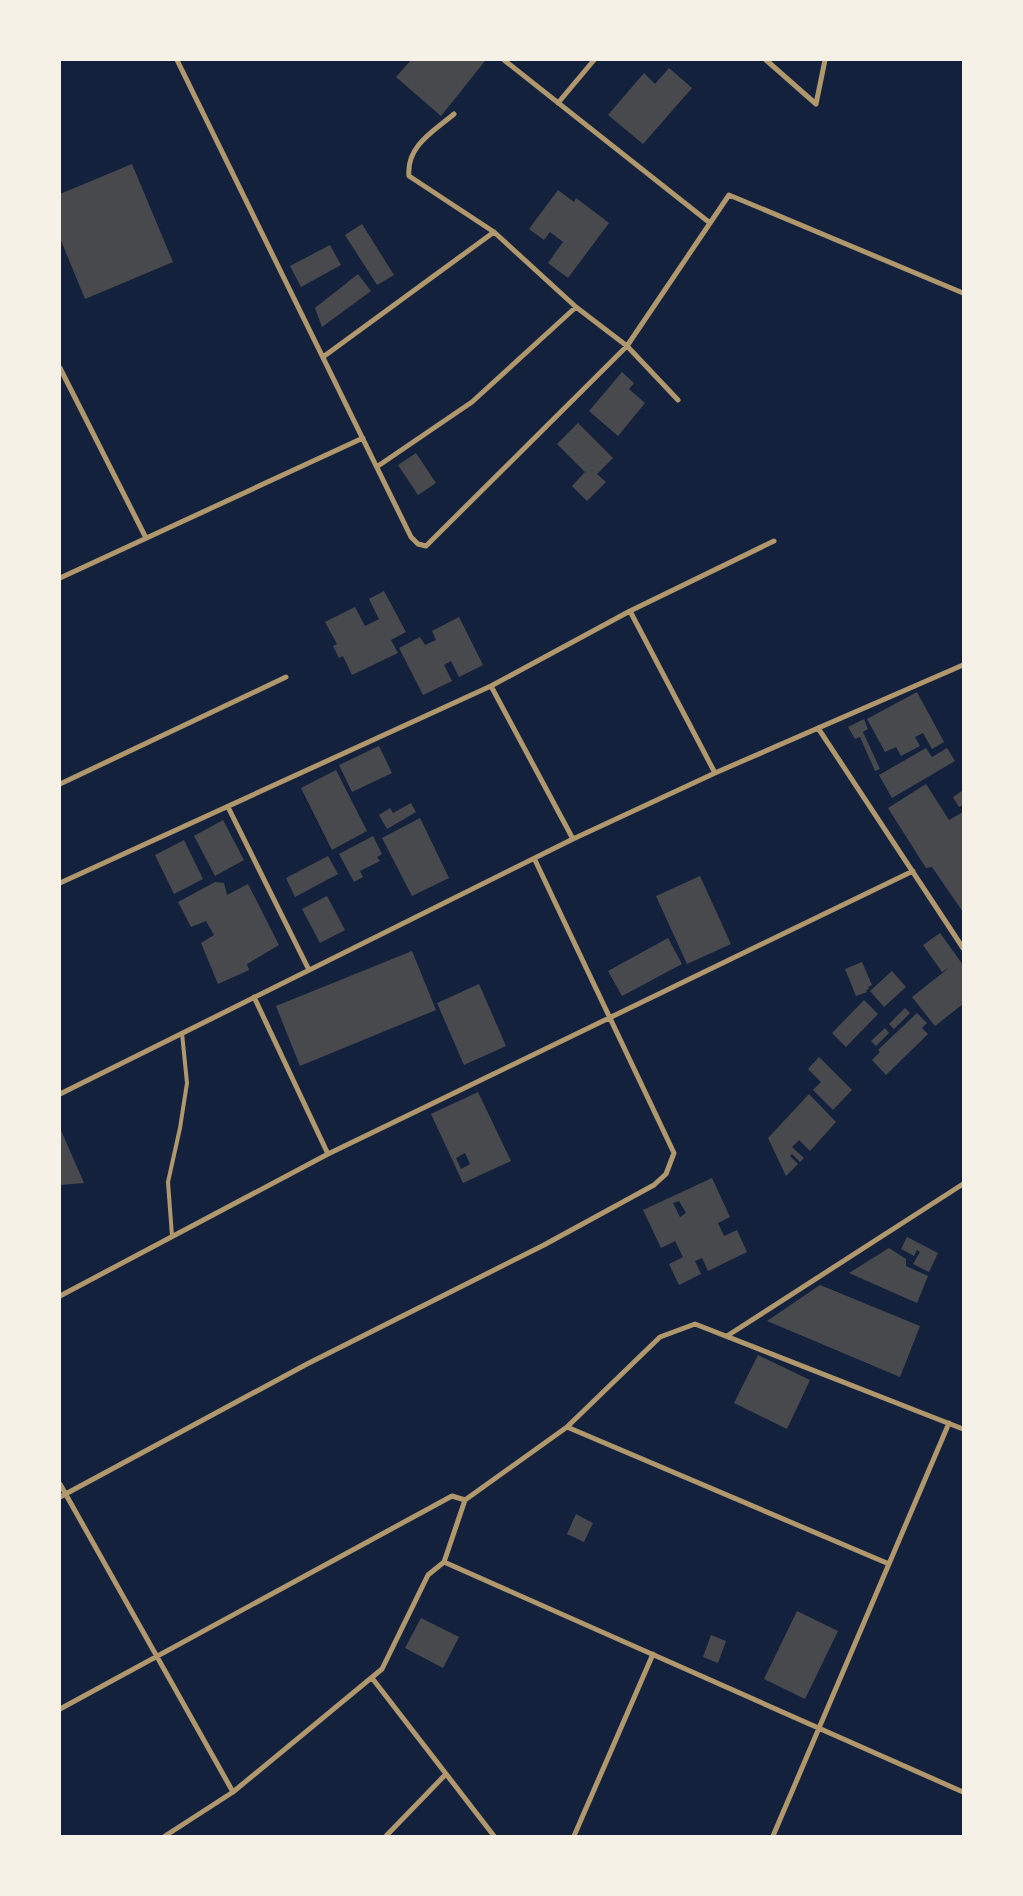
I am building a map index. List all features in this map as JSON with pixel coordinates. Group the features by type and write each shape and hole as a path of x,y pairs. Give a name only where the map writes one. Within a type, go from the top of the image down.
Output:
{"street":[{"path":"177,60 378,466 411,537 418,544 426,546 627,346 729,195 963,292"},
{"path":"504,60 710,223"},
{"path":"558,103 594,60"},
{"path":"766,60 816,104 825,60"},
{"path":"454,114 421,141 408,163 409,176 494,232 576,307 627,346 678,400"},
{"path":"323,357 494,232"},
{"path":"378,466 472,402 576,307"},
{"path":"60,368 146,538"},
{"path":"60,578 363,438"},
{"path":"60,883 491,686 630,611 774,540"},
{"path":"630,611 715,773"},
{"path":"60,1094 535,860 573,839 715,773 963,664"},
{"path":"60,784 286,677"},
{"path":"491,686 573,839"},
{"path":"818,728 963,948"},
{"path":"228,807 309,970"},
{"path":"63,1495 307,1364 544,1245 654,1185 666,1174 674,1153 535,860"},
{"path":"60,1296 328,1154 913,871"},
{"path":"254,997 328,1154"},
{"path":"727,1336 963,1184"},
{"path":"165,1836 233,1792 382,1669 428,1575 444,1562 465,1500 567,1426 660,1337 695,1324 963,1429"},
{"path":"773,1836 948,1423"},
{"path":"567,1426 889,1564"},
{"path":"60,1484 63,1495 233,1792"},
{"path":"60,1708 156,1658 452,1496 465,1500"},
{"path":"444,1562 963,1792"},
{"path":"574,1836 653,1654"},
{"path":"372,1678 494,1836"},
{"path":"386,1836 446,1774"}],"lane":[{"path":"172,1236 168,1182 180,1128 187,1084 182,1033"}],"building":[{"path":"411,60 485,61 441,116 396,77"},
{"path":"669,68 692,88 643,144 608,115 644,73 655,84"},
{"path":"132,164 173,262 85,299 60,238 60,194"},
{"path":"558,190 574,202 576,198 609,223 568,278 548,263 563,242 550,232 544,240 529,229"},
{"path":"362,224 394,275 377,285 345,235"},
{"path":"330,245 341,265 301,287 290,266"},
{"path":"358,274 371,291 322,327 315,308"},
{"path":"622,372 634,383 629,389 645,403 618,436 589,411"},
{"path":"578,423 613,458 597,474 606,482 587,501 572,486 585,472 557,444"},
{"path":"416,453 436,483 418,495 398,465"},
{"path":"384,591 406,632 391,640 398,653 352,675 343,656 339,658 333,646 337,644 325,622 355,607 365,626 379,619 369,599"},
{"path":"459,617 483,665 459,677 451,661 444,665 452,681 423,695 399,648 420,637 425,645 436,640 432,631"},
{"path":"917,692 944,742 932,749 923,733 915,737 920,746 901,756 896,747 885,752 867,719"},
{"path":"864,719 868,729 863,732 880,769 875,771 860,737 855,739 848,727"},
{"path":"379,746 392,773 352,792 339,765"},
{"path":"926,748 932,757 947,748 955,761 892,798 879,775"},
{"path":"336,770 367,831 332,850 301,788"},
{"path":"926,784 949,820 963,812 963,912 932,867 926,868 888,808"},
{"path":"962,791 963,805 959,807 953,797"},
{"path":"411,803 416,812 387,829 379,815 390,808 393,813"},
{"path":"420,818 449,878 412,896 382,838"},
{"path":"223,820 244,860 215,876 194,836"},
{"path":"373,836 382,854 377,857 380,861 360,871 363,877 354,882 339,854"},
{"path":"184,840 203,879 174,894 155,855"},
{"path":"328,856 338,874 295,897 286,878"},
{"path":"700,876 731,944 687,964 656,896"},
{"path":"215,882 224,883 227,895 248,884 279,945 247,964 249,970 218,984 201,943 214,935 206,921 191,927 178,902"},
{"path":"327,896 345,930 320,943 302,909"},
{"path":"940,933 963,965 963,1004 935,1026 912,997 950,967 942,972 923,945"},
{"path":"668,938 682,964 622,996 608,971"},
{"path":"412,951 436,1010 300,1066 276,1006"},
{"path":"862,962 872,985 868,987 867,992 856,996 845,969"},
{"path":"892,971 906,987 884,1007 870,991"},
{"path":"479,984 506,1046 464,1065 437,1003"},
{"path":"864,1000 878,1014 846,1047 832,1033"},
{"path":"905,1008 910,1013 894,1029 889,1024"},
{"path":"917,1013 927,1023 922,1028 928,1034 886,1075 872,1060 880,1052 878,1050"},
{"path":"885,1028 889,1033 876,1046 871,1041"},
{"path":"819,1057 852,1090 833,1110 813,1090 821,1082 808,1069"},
{"path":"478,1092 511,1161 463,1183 431,1114","holes":["465,1153 470,1164 461,1169 456,1158"]},
{"path":"809,1094 836,1122 810,1151 799,1140 792,1147 804,1158 800,1162 792,1154 790,1156 798,1164 786,1176 768,1138"},
{"path":"60,1128 84,1183 60,1185"},
{"path":"712,1178 730,1217 718,1223 724,1236 737,1230 747,1252 708,1271 702,1258 695,1261 701,1274 679,1285 669,1264 683,1257 675,1241 661,1248 643,1210","holes":["679,1201 686,1213 680,1217 673,1203"]},
{"path":"907,1237 938,1253 929,1272 913,1264 920,1252 917,1250 914,1256 901,1249"},
{"path":"889,1248 906,1259 906,1266 928,1276 917,1303 849,1273"},
{"path":"820,1285 920,1326 900,1377 767,1321"},
{"path":"758,1355 810,1380 787,1429 734,1403"},
{"path":"576,1514 593,1523 584,1542 567,1534"},
{"path":"797,1611 838,1631 805,1699 764,1679"},
{"path":"421,1618 459,1637 443,1668 405,1648"},
{"path":"711,1635 726,1641 718,1663 703,1657"}]}
